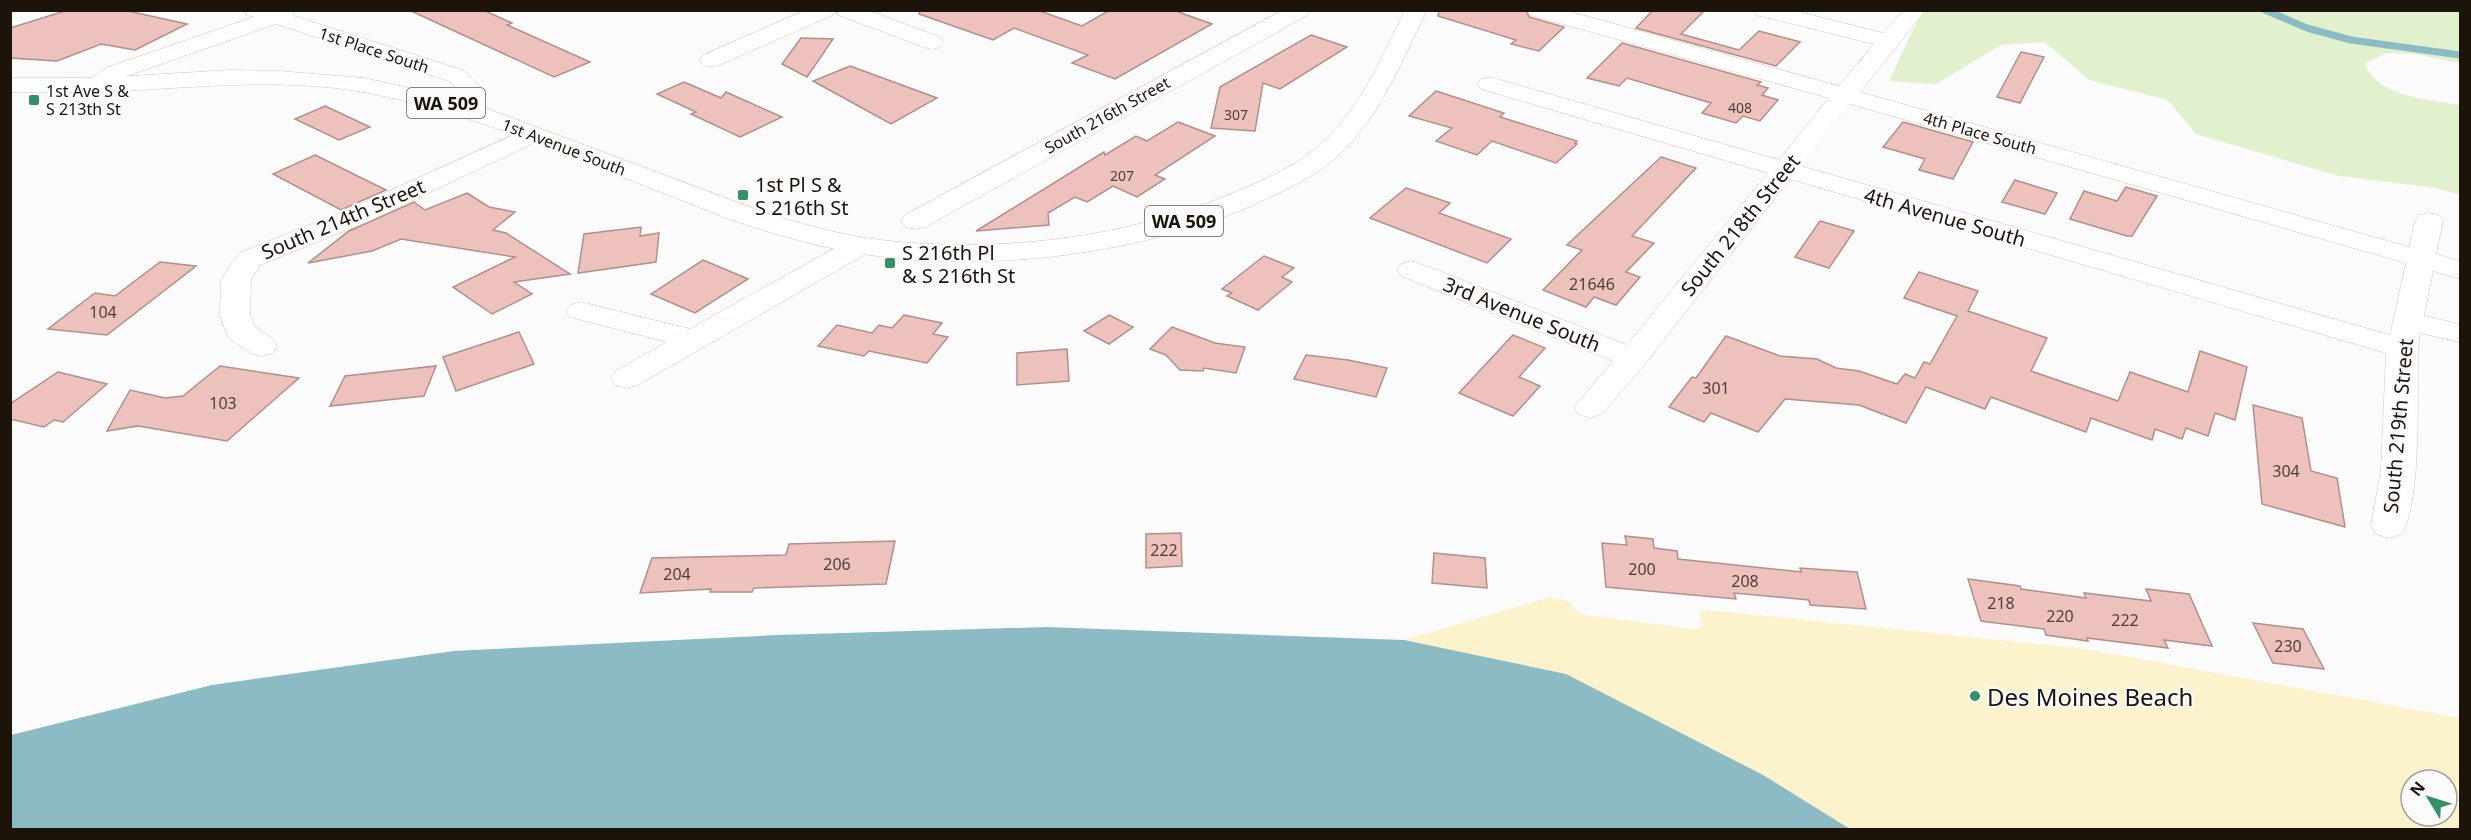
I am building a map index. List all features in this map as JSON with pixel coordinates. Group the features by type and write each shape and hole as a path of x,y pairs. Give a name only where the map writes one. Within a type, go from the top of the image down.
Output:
{"street":[{"path":"711,60 825,10"},
{"path":"846,10 932,42"},
{"path":"1249,10 1291,15"},
{"name":"WA 509","path":"859,246 915,252 1017,251 1115,238 1161,228 1234,204 1317,160 1340,140 1365,105 1416,10"},
{"name":"4th Place South","path":"1538,10 2460,270"},
{"path":"1764,10 1888,41"},
{"name":"South 218th Street","path":"1590,406 1633,358 1888,41 1916,10"},
{"path":"96,85 116,72 274,13"},
{"name":"1st Place South","path":"274,13 457,76 468,86 467,93 455,105"},
{"name":"South 216th Street","path":"915,221 1291,15"},
{"name":"1st Avenue South","path":"10,85 96,85 231,77 279,78 364,85 455,105 761,221 859,246"},
{"name":"4th Avenue South","path":"1489,84 1784,171 2405,334 2460,333"},
{"name":"South 214th Street","path":"262,346 241,332 235,315 236,280 249,259 359,215 531,135"},
{"name":"South 219th Street","path":"2389,525 2398,470 2405,334 2429,221"},
{"path":"627,378 859,246"},
{"name":"3rd Avenue South","path":"1411,270 1633,358"},
{"path":"581,311 694,340"}],"green space":[{"path":"1922,11 2460,11 2460,63 2414,54 2386,53 2365,63 2370,74 2391,89 2420,98 2460,105 2460,195 2436,188 2339,176 2196,134 2168,100 2089,80 2045,42 2001,45 1936,84 1889,81"}],"sand":[{"name":"Des Moines Beach","path":"1550,597 1568,601 1574,609 1585,615 1694,629 1701,628 1699,613 1707,610 2087,649 2460,718 2460,829 1850,829 1763,775 1566,674 1404,640"}],"water":[{"path":"1046,627 1404,640 1566,674 1763,775 1850,829 11,829 11,735 212,685 454,651 777,635"}],"building":[{"path":"68,10 128,11 187,24 135,50 101,44 57,61 10,58 10,28"},
{"path":"409,10 483,10 512,23 507,25 590,62 554,77"},
{"path":"920,10 1037,10 1082,26 1110,10 1173,10 1212,24 1115,79 1072,63 1088,55 1014,28 993,40 919,14"},
{"path":"1439,10 1526,10 1529,17 1564,27 1539,51 1511,44 1516,40 1438,16"},
{"path":"1653,10 1705,10 1681,34 1739,50 1759,31 1800,42 1776,66 1636,28"},
{"path":"1311,35 1347,47 1280,89 1263,83 1255,131 1211,128 1220,87"},
{"path":"801,38 833,39 807,77 782,64"},
{"path":"1622,43 1761,82 1757,85 1768,88 1762,95 1778,100 1760,121 1743,116 1736,123 1702,113 1711,103 1627,78 1619,86 1587,78"},
{"path":"2021,52 2044,57 2020,103 1997,97"},
{"path":"850,66 937,98 891,124 813,81"},
{"path":"684,82 721,98 726,92 782,117 740,137 691,114 696,112 657,94"},
{"path":"1436,91 1504,113 1500,117 1577,141 1575,143 1577,144 1556,163 1492,141 1477,155 1436,141 1452,128 1409,116"},
{"path":"325,106 370,127 339,140 295,119"},
{"path":"1178,122 1215,136 1155,175 1165,179 1137,197 1113,186 1087,202 1075,197 1048,213 1049,225 976,231 1104,152 1105,155 1136,136 1147,141"},
{"path":"1903,122 1973,142 1953,179 1919,170 1925,159 1883,147"},
{"path":"315,155 386,190 341,210 273,174"},
{"path":"1661,157 1696,168 1632,236 1654,243 1626,272 1640,277 1616,305 1594,297 1586,307 1543,290 1582,250 1567,245"},
{"path":"2015,180 2057,193 2045,214 2002,202"},
{"path":"2126,187 2157,196 2132,236 2070,219 2084,191 2117,201"},
{"path":"1406,188 1450,203 1439,213 1511,239 1487,263 1370,218"},
{"path":"467,193 489,207 515,212 493,230 506,233 570,274 514,282 532,294 492,314 453,287 515,257 401,239 372,251 308,263 349,231 414,202 425,210"},
{"path":"1820,221 1854,231 1829,268 1795,257"},
{"path":"641,227 640,236 659,233 656,262 578,273 584,234"},
{"path":"1264,256 1294,268 1282,277 1292,282 1258,310 1227,296 1232,293 1222,289"},
{"path":"703,260 748,279 695,313 651,294"},
{"path":"160,262 196,266 107,335 48,329 95,293 115,296"},
{"path":"1919,272 1978,291 1968,311 2047,338 2031,371 2118,401 2130,372 2188,392 2200,351 2247,367 2235,420 2215,413 2208,436 2186,428 2182,439 2155,429 2152,440 2091,418 2086,432 1991,397 1985,409 1926,387 1906,423 1859,405 1785,399 1758,432 1711,413 1704,422 1669,407 1692,377 1696,378 1726,336 1780,356 1817,359 1836,368 1859,371 1897,384 1905,374 1915,378 1924,362 1930,364 1957,316 1904,298"},
{"path":"904,315 942,323 933,334 948,337 927,363 869,351 864,356 818,346 837,325 872,333 879,325 892,328"},
{"path":"1109,315 1133,327 1109,344 1084,331"},
{"path":"1172,327 1215,343 1245,347 1236,373 1204,368 1203,371 1180,370 1166,355 1150,349"},
{"path":"519,332 534,364 456,391 443,357"},
{"path":"1513,335 1545,348 1519,377 1540,386 1513,416 1459,393"},
{"path":"1067,349 1069,381 1017,385 1017,353"},
{"path":"1306,355 1387,368 1376,397 1294,379"},
{"path":"220,366 299,378 227,441 138,426 107,431 130,390 165,398 183,396"},
{"path":"436,366 424,396 330,406 345,376"},
{"path":"58,372 107,384 63,422 54,420 44,427 10,419 10,404"},
{"path":"2253,405 2302,418 2311,471 2337,478 2345,527 2262,504"},
{"path":"1181,533 1182,566 1146,568 1146,534"},
{"path":"1625,536 1653,539 1654,548 1677,551 1678,559 1801,572 1800,568 1857,572 1866,609 1810,605 1809,600 1734,593 1736,599 1606,587 1602,543 1627,545"},
{"path":"895,541 886,584 754,588 752,592 710,592 711,589 640,593 652,558 786,555 789,544"},
{"path":"1434,553 1485,558 1487,588 1432,583"},
{"path":"1968,579 2086,598 2084,593 2151,601 2146,589 2189,594 2212,646 2164,640 2168,648 2087,638 2088,641 2046,635 2044,629 1981,621"},
{"path":"2253,623 2303,629 2324,669 2273,663"}],"waterway":[{"path":"2265,10 2307,28 2351,40 2460,55"}],"place":[{"name":"1st Ave S & S 213th St","path":"34,100"},
{"name":"1st Pl S & S 216th St","path":"743,195"},
{"name":"S 216th Pl & S 216th St","path":"890,263"},
{"name":"Des Moines Beach","path":"1975,696"}]}
